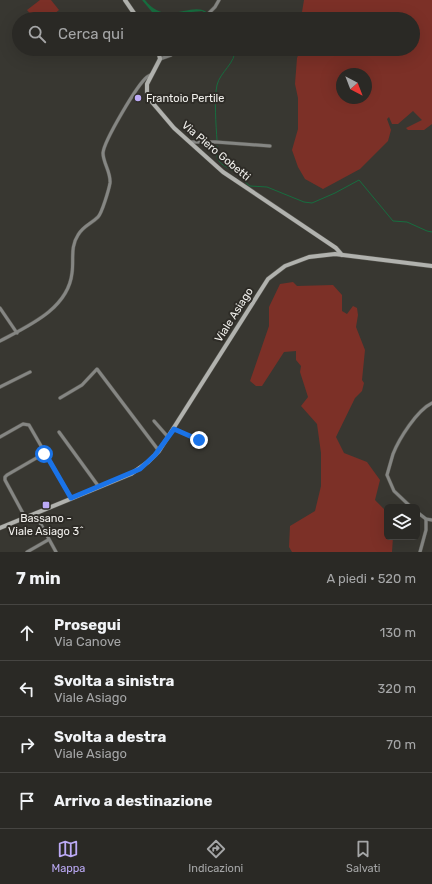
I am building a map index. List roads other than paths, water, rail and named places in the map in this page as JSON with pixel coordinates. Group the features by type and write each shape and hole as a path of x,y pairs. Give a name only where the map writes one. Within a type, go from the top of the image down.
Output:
{"main road":[{"path":"125,0 133,12"},
{"name":"Via Piero Gobetti","path":"160,59 147,84 146,90 148,97 174,128 223,172 336,248 342,254"},
{"name":"Viale Asiago","path":"0,528 140,469 159,451 174,429 212,370 230,336 268,279 285,266 309,257 342,254 432,266"}],"street":[{"path":"210,12 219,0"},
{"path":"160,59 168,56"},
{"path":"0,341 33,324 54,307 66,292 72,274 74,243 83,227 99,217 102,212 109,188 110,178 103,153 106,144 133,95 147,77 153,73"},
{"path":"191,142 216,142 270,146"},
{"path":"0,308 17,332"},
{"path":"60,398 82,385 97,369 159,451"},
{"path":"0,387 30,372"},
{"path":"408,504 394,492 387,475 393,453 405,432 426,406 432,403"},
{"path":"154,421 168,437"},
{"path":"0,437 26,423 29,425 71,498"},
{"path":"174,429 205,443"},
{"path":"59,432 99,486"},
{"path":"25,517 5,480 5,477 45,453"},
{"path":"36,512 48,540 56,552"},
{"path":"420,514 432,520"},
{"path":"420,552 426,530 426,518"},
{"path":"27,552 48,540"}],"waterway":[{"path":"217,140 215,105 217,85 234,56"},
{"path":"217,146 217,157 219,161 238,174 250,186 267,187 304,202 312,203 359,180 393,221 407,222 432,232"}],"place":[{"name":"Frantoio Pertile","path":"138,98"},
{"name":"Bassano - Viale Asiago 3^","path":"46,505"}]}
